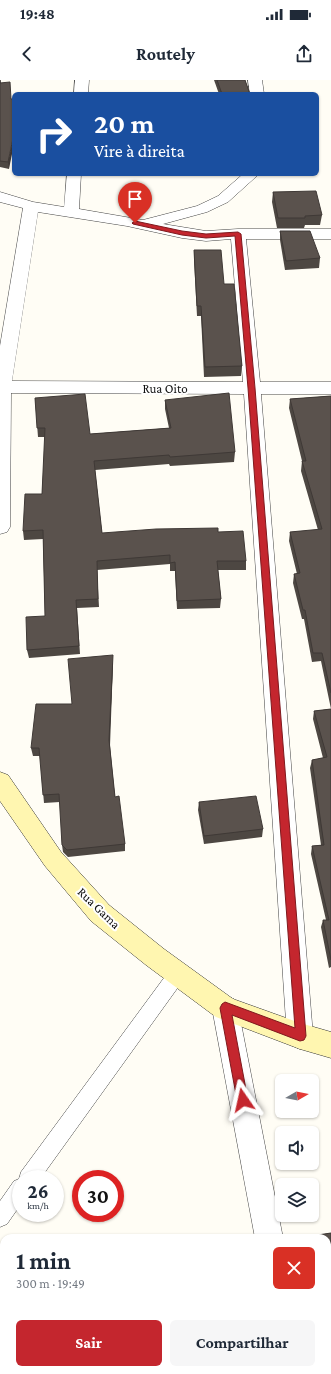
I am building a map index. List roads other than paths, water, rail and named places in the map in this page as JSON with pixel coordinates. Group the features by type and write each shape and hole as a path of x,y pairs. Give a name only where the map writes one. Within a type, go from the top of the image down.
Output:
{"street":[{"path":"81,92 82,80"},
{"path":"255,80 257,92"},
{"path":"71,213 74,176"},
{"path":"143,225 202,209 223,199 250,176"},
{"path":"0,197 31,206 188,234 206,236 238,234 331,234"},
{"path":"0,527 1,387 31,206"},
{"path":"238,234 252,388 300,1036"},
{"name":"Rua Oito","path":"1,387 331,388"},
{"name":"Rua Gama","path":"0,782 53,859 100,913 178,974 225,1008 300,1036 331,1045"},
{"path":"225,1008 268,1234"}],"lane":[{"path":"35,1170 178,974"},
{"path":"0,1217 12,1200"}]}
